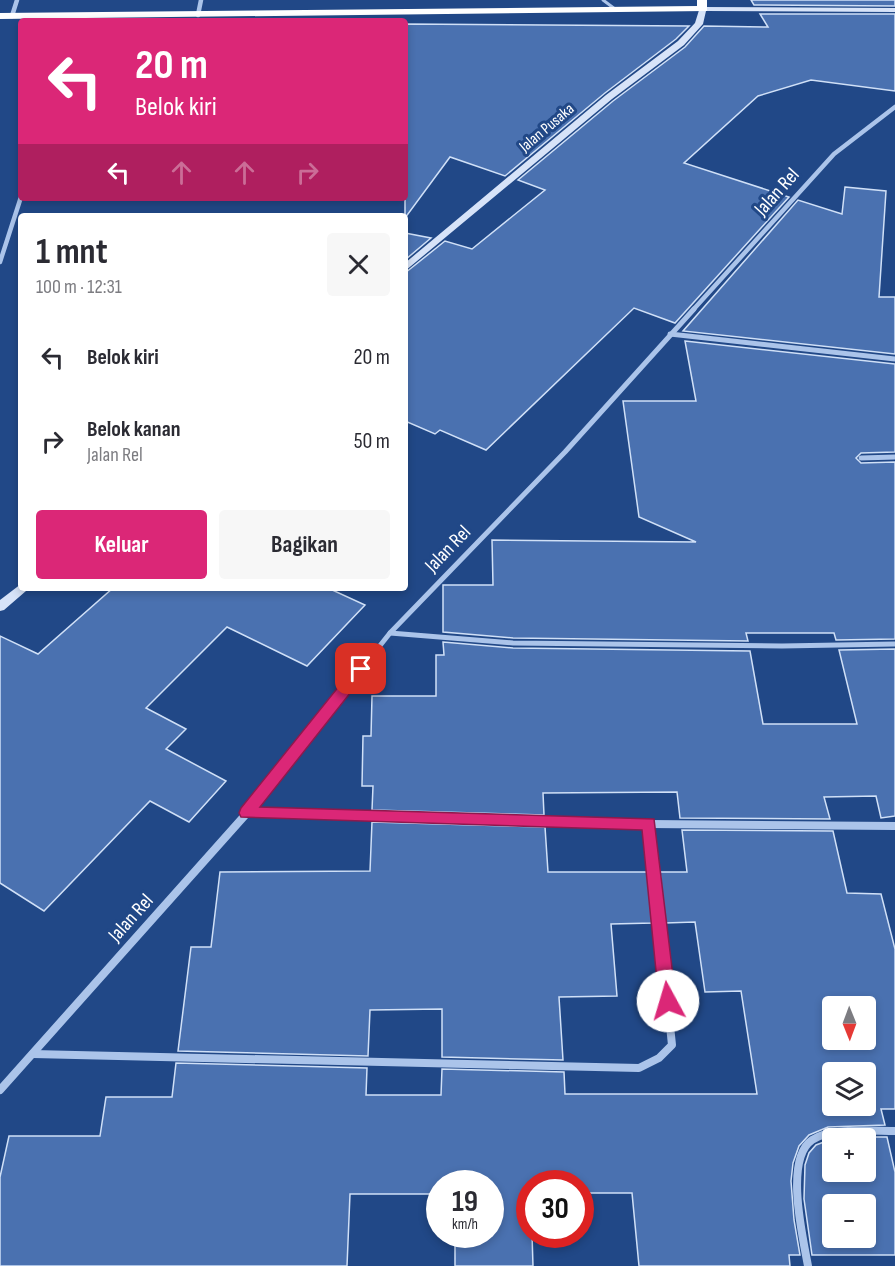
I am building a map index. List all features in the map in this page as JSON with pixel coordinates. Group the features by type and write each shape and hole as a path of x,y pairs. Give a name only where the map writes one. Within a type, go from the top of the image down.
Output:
{"highway":[{"path":"6,16 86,18 618,11 702,5"}],"main road":[{"path":"702,5 895,10"},
{"name":"Jalan Pusaka","path":"408,265 609,97 681,43 699,24 702,5"},
{"path":"0,607 19,591"}],"street":[{"path":"6,16 17,0"},
{"path":"198,15 201,0"},
{"name":"Jalan Rel","path":"0,1090 246,813 390,633 565,452 834,154 895,107"},
{"path":"0,262 20,201"},
{"path":"670,334 895,359"},
{"path":"861,458 895,457"},
{"path":"390,633 513,643 782,646 895,644"},
{"path":"246,813 649,824 895,826"},
{"path":"33,1054 639,1068 659,1058 672,1045 649,824"},
{"path":"808,1266 796,1195 801,1154 810,1141 838,1132 895,1131"}],"lane":[{"path":"603,0 618,11"}],"building":[{"path":"751,0 895,0 895,6 754,5"},
{"path":"760,14 895,14 895,91 811,80 758,96 684,163 789,197 675,323 634,308 486,450 440,430 435,434 408,422 408,271 445,241 472,249 545,190 518,180 613,101 685,47 704,26 768,27"},
{"path":"408,24 689,26 676,39 605,93 505,176 450,157 408,214 405,213 405,201 408,201"},
{"path":"845,187 886,191 879,297 895,297 895,354 683,331 798,200 842,214"},
{"path":"408,234 431,238 408,257"},
{"path":"685,341 895,364 895,452 861,453 856,458 861,463 895,462 895,639 836,640 834,633 746,633 748,641 513,638 443,632 443,585 493,585 492,540 696,542 639,517 623,401 696,401"},
{"path":"110,591 335,591 365,605 307,666 227,627 146,708 186,729 166,749 226,781 189,822 150,801 44,911 0,883 0,636 38,654"},
{"path":"443,642 513,648 750,651 763,724 857,724 839,650 895,649 895,816 881,818 876,796 824,797 830,819 680,818 677,792 543,793 544,815 372,810 373,786 362,786 363,736 371,736 372,696 436,696 436,655 444,655"},
{"path":"372,822 545,827 548,872 648,872 653,923 611,924 617,996 559,997 563,1060 442,1057 442,1009 370,1010 368,1056 178,1051 191,947 211,947 220,872 370,871"},
{"path":"682,830 833,831 847,893 881,894 895,949 895,1109 881,1109 885,1125 822,1128 809,1135 799,1146 793,1163 791,1181 800,1255 789,1255 790,1266 639,1266 632,1193 594,1193 594,1170 516,1170 516,1248 532,1248 533,1266 455,1266 455,1248 504,1248 504,1170 426,1170 426,1194 350,1194 347,1266 0,1266 0,1177 9,1136 100,1136 106,1097 172,1097 176,1063 367,1068 366,1095 441,1095 442,1069 564,1072 565,1094 757,1094 741,991 705,992 695,922 665,923 660,872 687,872"},
{"path":"876,1137 887,1137 895,1172 895,1255 812,1255 804,1199 805,1165 809,1153 816,1145 822,1143 822,1182 876,1182"}],"route":[{"path":"361,669 246,813 649,824 668,1001"}]}
